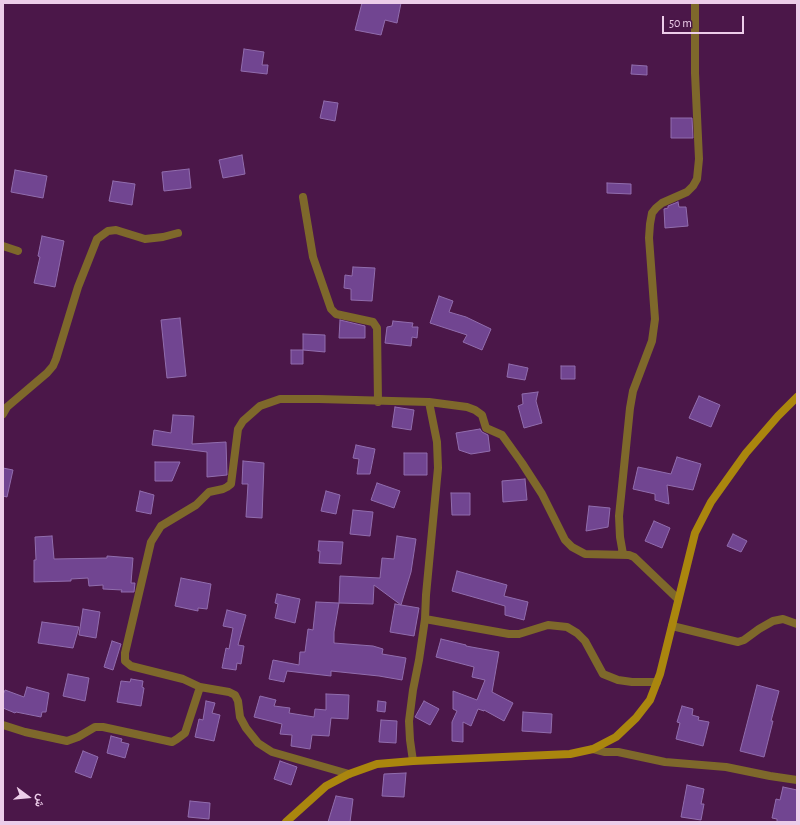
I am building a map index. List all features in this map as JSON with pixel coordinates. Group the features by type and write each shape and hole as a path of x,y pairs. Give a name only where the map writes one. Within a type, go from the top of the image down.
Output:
{"street":[{"path":"623,554 620,537 619,516 630,408 633,391 652,342 655,319 649,238 652,213 662,203 687,192 693,186 697,178 700,159 695,73 695,3"},
{"path":"303,197 313,258 331,309 336,314 373,322 377,328 378,402"},
{"path":"3,414 7,407 47,373 53,366 78,287 97,239 108,231 116,230 145,239 178,234"},
{"path":"3,246 18,251"},
{"path":"286,822 326,786 349,774 377,764 570,754 593,748 616,737 636,718 650,700 657,682 695,533 710,502 746,453 778,416 797,397"},
{"path":"349,774 272,752 258,743 246,728 240,717 238,701 235,695 229,692 200,687 183,678 130,666 126,660 125,653 150,548 155,534 162,526 196,505 209,492 222,489 231,484 238,429 242,421 260,406 280,399 429,402 467,407 475,410 482,415 486,428 502,435 522,463 542,494 565,540 572,547 585,554 623,554 634,557 678,599"},
{"path":"413,761 409,721 425,619 438,468 436,442 429,402"},
{"path":"425,619 509,634 519,634 548,625 567,627 577,633 585,641 603,674 618,680 632,682 657,682"},
{"path":"672,626 738,642 744,640 773,621 783,619 797,624"},
{"path":"3,725 25,732 67,741 96,727 104,727 172,742 177,740 184,733 200,687"},
{"path":"593,748 605,752 618,752 665,762 726,767 797,780"}],"building":[{"path":"362,3 401,3 397,23 385,20 381,35 355,30"},
{"path":"244,49 264,52 262,65 268,65 267,74 241,71"},
{"path":"632,65 647,66 647,75 631,74"},
{"path":"324,101 338,103 335,121 320,118"},
{"path":"671,118 692,118 693,138 671,138"},
{"path":"242,155 245,174 223,178 219,160"},
{"path":"189,169 191,188 164,191 162,172"},
{"path":"15,170 47,176 43,198 11,192"},
{"path":"113,181 135,184 132,205 109,201"},
{"path":"607,183 631,184 631,194 607,193"},
{"path":"678,202 679,207 686,207 688,226 665,228 664,209"},
{"path":"42,236 64,241 55,287 34,283 40,257 38,256"},
{"path":"353,267 375,268 372,301 351,300 351,289 344,288 345,275 352,276"},
{"path":"439,296 453,301 449,312 466,317 491,329 482,350 463,342 467,335 430,323"},
{"path":"180,318 186,376 167,378 161,320"},
{"path":"340,320 365,326 365,338 339,338"},
{"path":"393,321 413,323 412,327 418,327 417,338 412,337 411,346 385,343 387,327 392,326"},
{"path":"303,334 325,335 325,352 303,350"},
{"path":"291,350 303,350 303,364 291,364"},
{"path":"509,364 528,368 525,380 507,377"},
{"path":"561,366 575,366 575,379 561,379"},
{"path":"538,392 536,401 542,423 524,428 518,406 523,404 522,394"},
{"path":"699,396 720,405 711,427 689,418"},
{"path":"395,407 414,410 411,430 392,427"},
{"path":"173,415 194,416 192,444 226,442 227,475 207,477 207,452 152,445 154,430 171,433"},
{"path":"480,429 488,435 490,451 471,454 459,450 456,433"},
{"path":"356,445 375,449 370,474 357,474 359,459 353,458"},
{"path":"404,453 427,453 427,475 404,475"},
{"path":"677,457 701,464 693,490 667,485 669,504 655,500 655,494 633,489 638,467 671,474"},
{"path":"243,461 264,463 262,518 246,517 248,484 242,484"},
{"path":"155,462 180,462 172,481 155,481"},
{"path":"3,468 13,470 7,497 3,496"},
{"path":"525,479 527,500 503,502 502,481"},
{"path":"377,483 400,491 394,508 371,500"},
{"path":"140,491 154,495 151,514 136,511"},
{"path":"326,491 340,495 336,514 321,511"},
{"path":"451,493 470,493 470,515 452,515"},
{"path":"589,506 610,508 608,527 586,531"},
{"path":"353,510 373,512 370,536 350,534"},
{"path":"654,521 670,528 662,548 645,541"},
{"path":"733,534 747,541 741,552 727,546"},
{"path":"52,536 54,559 107,558 107,556 133,558 131,583 135,583 134,592 121,592 122,590 103,589 103,585 89,586 88,578 71,579 71,581 34,582 34,560 36,560 35,537"},
{"path":"397,536 416,539 411,572 401,605 374,585 373,604 339,603 340,576 380,578 382,558 394,559"},
{"path":"319,541 343,542 341,564 319,563"},
{"path":"457,571 507,585 504,596 528,602 524,620 505,615 505,606 452,591"},
{"path":"181,578 211,584 207,609 198,608 198,611 175,606"},
{"path":"277,594 300,599 295,623 275,618 278,604 275,603"},
{"path":"316,602 339,603 334,632 334,643 373,646 383,649 382,654 406,658 402,680 331,671 331,676 287,671 284,682 269,679 273,660 299,665 300,652 305,652 308,629 313,630"},
{"path":"395,604 419,608 414,636 390,632"},
{"path":"83,609 100,612 96,638 79,635"},
{"path":"227,610 246,615 238,645 244,646 241,664 237,663 236,670 222,668 226,648 229,649 233,628 223,626"},
{"path":"42,622 79,627 73,648 38,643"},
{"path":"441,639 466,646 499,652 492,692 513,703 504,721 484,710 478,709 471,726 463,722 463,742 452,741 452,722 457,711 453,709 453,691 477,700 485,680 472,677 474,667 436,657"},
{"path":"112,641 121,644 113,670 104,667"},
{"path":"68,674 89,678 85,701 63,696"},
{"path":"131,679 143,681 142,687 144,688 141,706 117,702 121,681 130,682"},
{"path":"757,685 779,691 764,757 740,751"},
{"path":"27,687 49,693 46,712 42,712 41,717 15,713 3,708 3,695 5,690 24,697"},
{"path":"326,694 349,695 348,719 331,718 329,736 312,735 310,749 291,746 292,735 280,734 282,724 254,717 260,696 276,700 274,706 290,708 289,713 314,717 315,709 326,710"},
{"path":"206,701 215,703 212,713 220,715 214,741 195,737 199,719 203,720"},
{"path":"378,701 386,702 385,712 377,711"},
{"path":"424,701 439,709 430,725 415,717"},
{"path":"682,706 693,709 692,715 699,717 698,720 709,722 703,746 676,739 680,723 677,722"},
{"path":"523,712 552,714 551,733 522,731"},
{"path":"381,720 397,721 396,743 379,742"},
{"path":"111,736 122,739 121,742 129,744 125,758 107,753"},
{"path":"83,751 98,757 91,778 75,772"},
{"path":"280,761 297,767 291,785 274,779"},
{"path":"406,773 404,797 382,796 384,774"},
{"path":"687,785 704,789 701,804 704,804 701,820 681,817"},
{"path":"783,787 797,790 797,822 777,822 777,819 772,818 776,799 780,800"},
{"path":"336,796 353,799 350,822 328,822"},
{"path":"190,801 210,803 209,819 188,817"}]}
